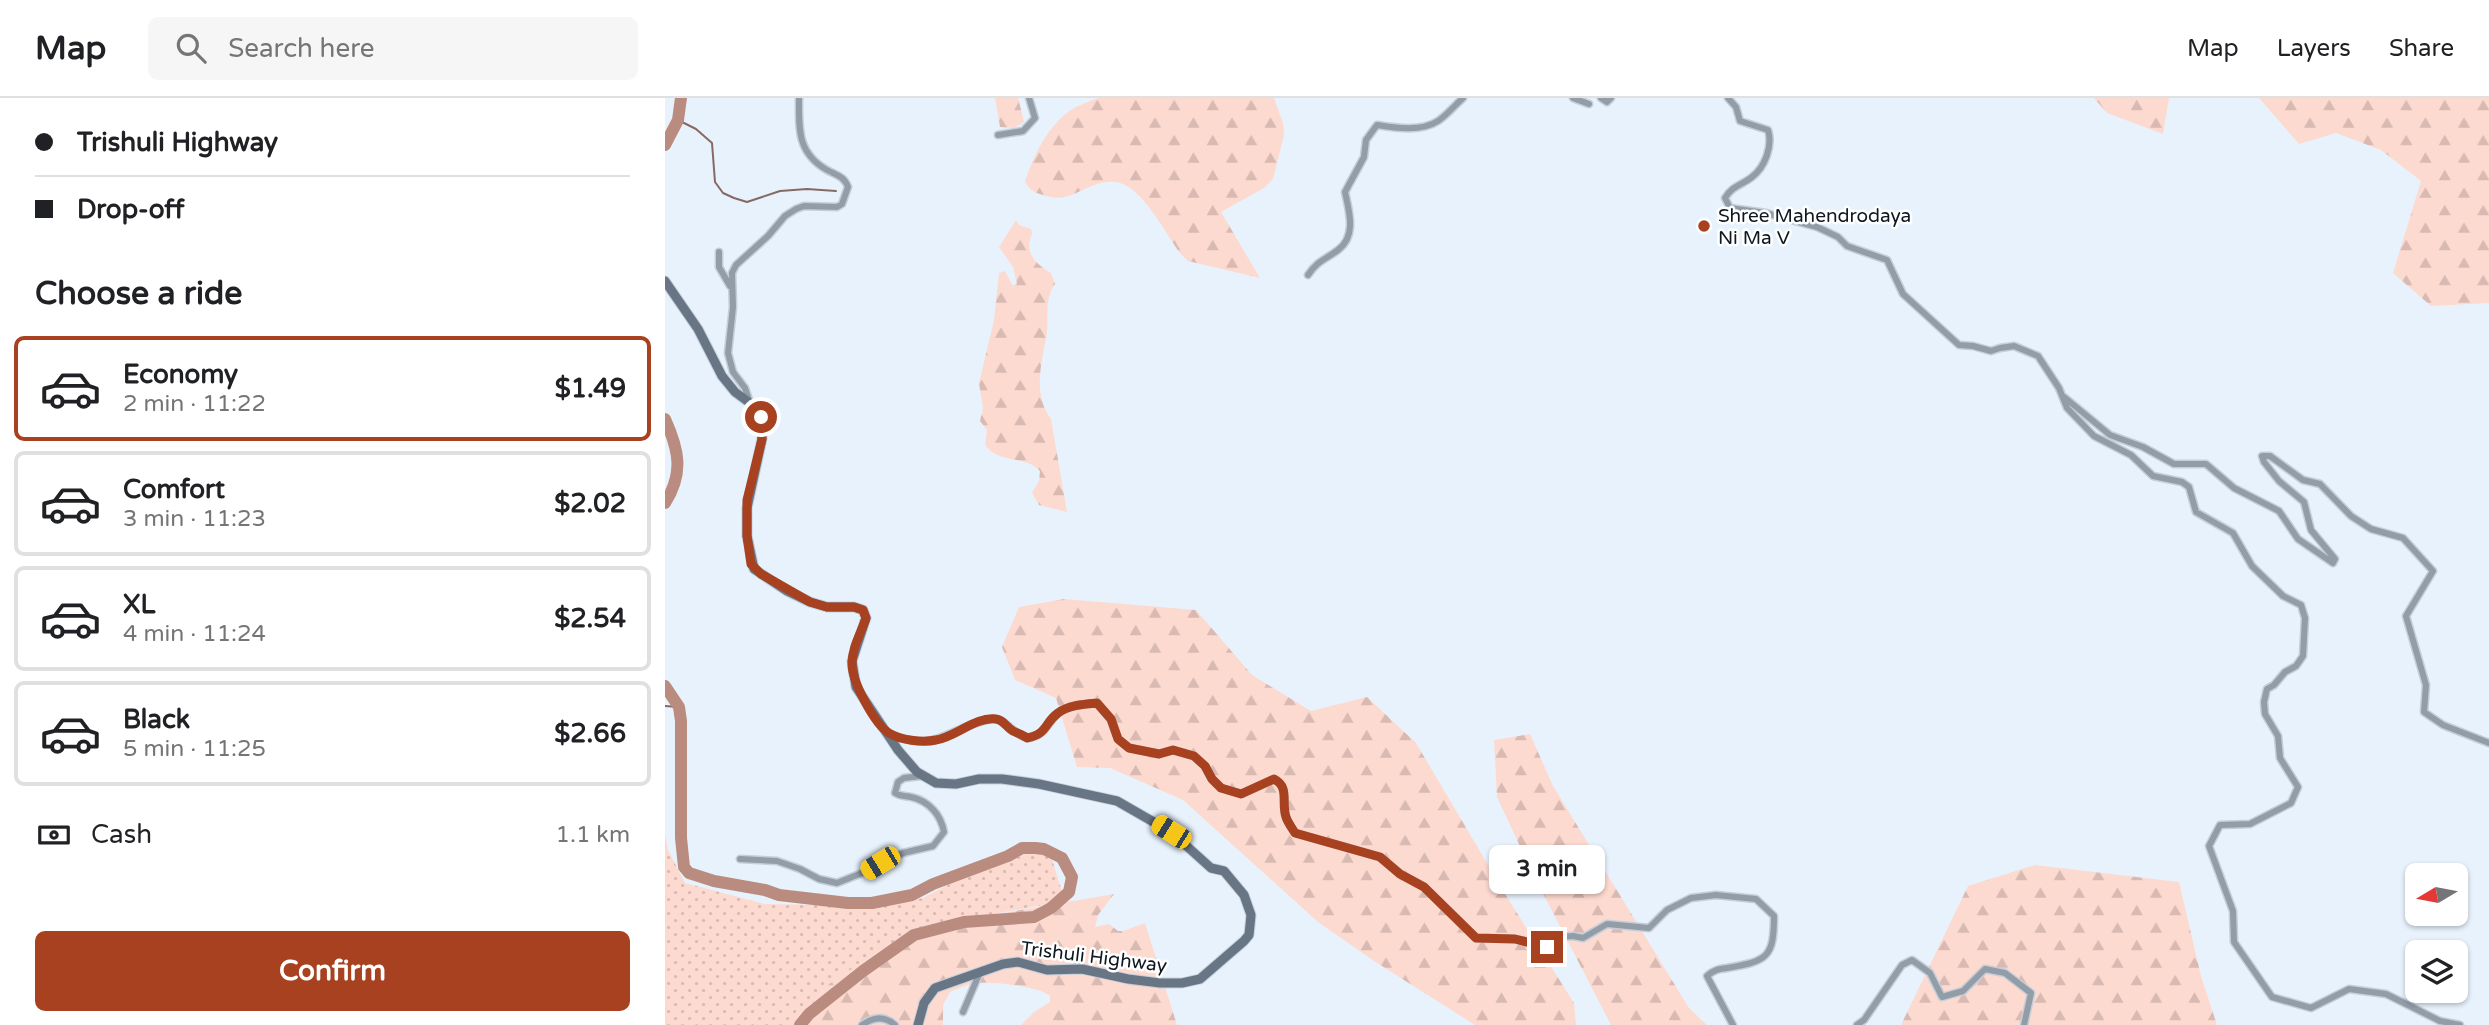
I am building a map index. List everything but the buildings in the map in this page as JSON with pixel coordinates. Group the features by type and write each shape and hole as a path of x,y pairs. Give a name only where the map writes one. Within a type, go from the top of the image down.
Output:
{"street":[{"path":"749,402 745,388 733,372 728,353 733,307 732,273 736,265 768,236 785,216 802,206 835,208 844,201 848,187 845,181 819,165 803,149 799,98"},
{"path":"998,135 1023,131 1035,118 1029,98"},
{"path":"1308,275 1317,262 1338,250 1347,241 1351,219 1345,192 1364,158 1366,140 1377,125 1399,129 1429,124 1438,121 1463,98"},
{"path":"1573,98 1588,104"},
{"path":"1601,98 1607,102 1611,98"},
{"path":"1728,98 1736,107 1740,121 1768,130 1770,137 1766,157 1760,169 1751,178 1729,190 1725,198 1730,208 1817,227 1838,237 1847,246 1887,260 1903,294 1959,345 1991,351 2014,346 2038,356 2067,408 2094,436 2131,456 2153,476 2182,482 2189,487 2196,512 2232,533 2252,566 2283,596 2301,606 2305,618 2303,656 2296,666 2285,672 2267,689 2264,702 2265,714 2278,736 2280,758 2298,787 2291,803 2250,824 2220,825 2209,846 2232,911 2234,942 2272,997 2311,1009 2349,989 2386,994 2440,1021 2460,1025"},
{"path":"719,252 719,267 731,288"},
{"path":"665,281 698,330 722,376 761,417 763,430 747,500 747,536 751,564 761,574 810,602 827,607 854,607 863,610 866,618 854,648 852,661 860,695 909,764 923,776"},
{"path":"2062,396 2110,436 2143,447 2173,464 2206,464 2234,488 2279,511 2298,539 2333,563 2335,559 2311,530 2304,502 2279,481 2262,456 2270,456 2303,480 2320,484 2351,516 2371,529 2403,538 2433,571 2406,616 2426,685 2424,712 2442,724 2489,743"},
{"path":"886,732 906,738 935,741 969,725 997,719 1027,738 1047,729 1058,712 1080,704 1097,703 1107,713 1118,739 1125,745 1159,754 1173,750 1194,756 1221,788 1241,794 1274,779 1280,782 1285,794 1286,819 1295,833 1380,857 1400,874 1424,887 1476,938 1515,939 1555,949 1560,937 1583,937 1607,924 1649,928 1667,910 1691,898 1716,895 1756,899 1774,916 1774,940 1767,955 1756,963 1714,970 1707,976 1733,1025"},
{"path":"740,859 777,861 819,879 837,883 903,853 933,846 944,832 938,814 918,799 898,796 895,793 898,782 904,778 923,776"},
{"name":"Trishuli Highway","path":"918,1025 924,1003 935,988 981,971 1018,962 1047,970 1082,969 1160,983 1191,981 1206,975 1238,948 1249,934 1251,915 1244,895 1224,871 1211,868 1171,832 1117,801 1039,783 1002,779 936,783 923,776"},
{"path":"1857,1025 1864,1020 1902,965 1912,960 1930,973 1942,996 1963,991 1985,969 2005,973 2031,993 2024,1025"},
{"path":"963,1012 981,971"},
{"path":"862,1025 882,1018 895,1025"}],"green space":[{"path":"995,98 1018,98 1024,122 1014,128 1000,127"},
{"path":"1098,98 1274,98 1283,123 1284,135 1273,179 1264,188 1221,212 1260,278 1188,261 1145,203 1129,187 1120,183 1100,183 1056,198 1029,188 1025,182 1028,173 1036,153 1053,127 1071,110"},
{"path":"2094,98 2169,98 2163,134 2107,113"},
{"path":"2259,98 2489,98 2489,303 2431,306 2393,273 2421,181 2381,150 2336,133 2299,144"},
{"path":"1016,220 1019,225 1031,229 1033,234 1029,246 1032,256 1051,273 1055,284 1048,304 1040,390 1045,410 1051,419 1067,512 1039,505 1032,493 1039,481 1040,471 1027,463 991,451 985,445 987,430 980,421 983,408 979,383 994,320 999,273 1005,271 1013,286 1017,284 1013,267 999,247"},
{"path":"1064,599 1196,610 1252,675 1311,711 1367,697 1416,743 1510,902 1574,1003 1576,1025 1475,1025 1318,922 1183,800 1110,768 1077,767 1056,698 1015,680 1002,647 1019,607"},
{"path":"1530,734 1553,786 1689,1008 1707,1025 1611,1025 1532,872 1497,797 1494,740"},
{"path":"665,832 668,850 685,883 765,904 877,906 923,898 955,881 1030,852 1042,852 1052,859 1062,892 1054,903 922,927 829,984 792,1025 665,1025"},
{"path":"2035,865 2179,882 2201,976 2217,1025 1901,1025 1968,886"},
{"path":"1114,894 1098,915 1095,927 1109,924 1118,931 1123,931 1145,923 1177,1025 1021,1025 1034,1012 1050,1002 1050,996 1035,989 989,983 971,984 950,992 943,1005 943,1025 792,1025 829,984 922,927"}],"waterway":[{"path":"665,145 678,120 681,98"},
{"path":"678,120 696,129 712,143 715,182 723,193 734,198 747,202 780,191 836,191"},
{"path":"665,419 674,441 677,461 675,482 665,503"},
{"path":"665,433 672,436"},
{"path":"665,686 679,707 681,721 681,838 684,867 689,873 779,895 872,903 912,895 1022,848 1035,848 1044,849 1062,858 1072,877 1069,892 1051,908 1034,917 964,922 914,935 863,971 809,1014 800,1025"},
{"path":"665,706 679,707"}],"place":[{"name":"Shree Mahendrodaya Ni Ma V","path":"1704,226"}],"route":[{"path":"761,417 762,439 747,500 747,536 751,564 754,569 787,591 810,602 827,607 854,607 863,610 866,618 854,648 852,669 860,695 886,732 895,736 935,741 969,725 997,719 1027,738 1047,729 1058,712 1080,704 1097,703 1111,719 1118,739 1129,748 1159,754 1173,750 1194,756 1221,788 1241,794 1274,779 1280,782 1285,794 1286,819 1295,833 1380,857 1400,874 1424,887 1476,938 1515,939 1547,947"}]}
